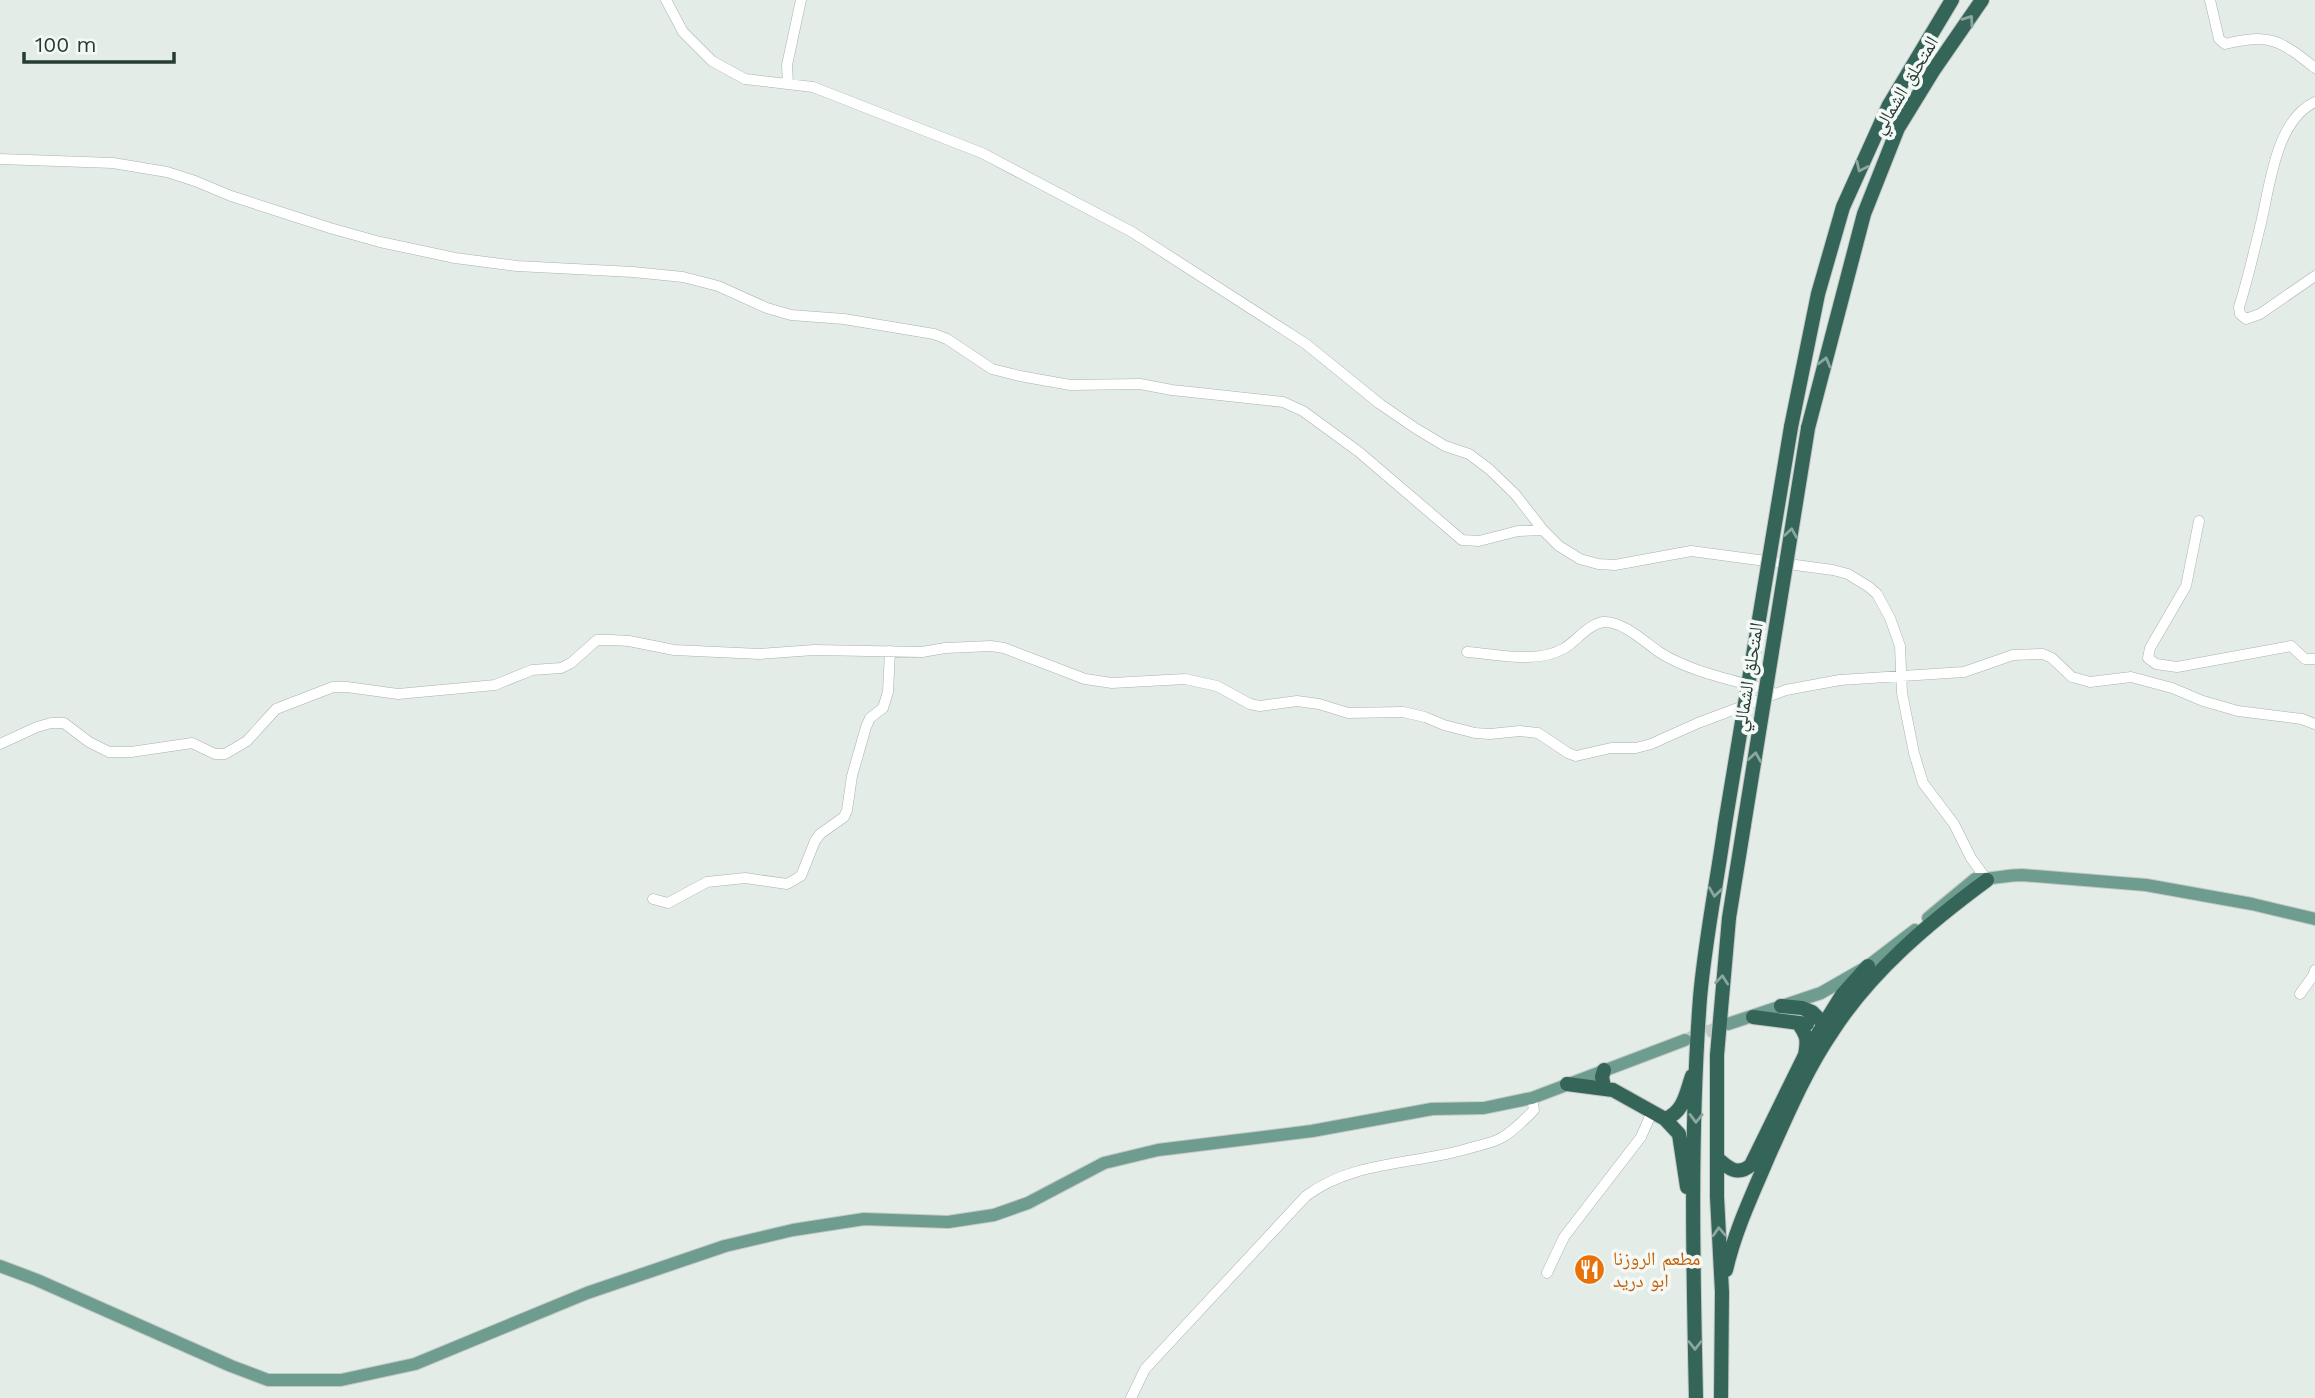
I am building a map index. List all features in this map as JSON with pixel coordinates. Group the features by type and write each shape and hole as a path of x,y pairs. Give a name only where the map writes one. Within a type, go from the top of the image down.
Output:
{"highway":[{"name":"المتحلق الشمالي","path":"1696,1398 1694,1252 1700,996 1725,824 1791,427 1818,294 1843,207 1889,105 1952,0"},
{"name":"المتحلق الشمالي","path":"1721,1398 1722,1292 1717,1196 1717,1055 1721,996 1729,918 1808,428 1864,214 1898,128 1982,0"},
{"path":"1805,1055 1870,981 1987,880"},
{"path":"1722,1292 1730,1250 1742,1216 1786,1116 1831,1025 1842,995 1868,966"},
{"path":"1782,1006 1802,1008 1831,1025"},
{"path":"1753,1017 1831,1025"},
{"path":"1718,1159 1732,1171 1744,1171 1751,1165 1805,1055 1807,1034 1798,1023"},
{"path":"1659,1116 1677,1113 1682,1107 1697,1065"},
{"path":"1604,1070 1604,1087"},
{"path":"1567,1084 1604,1087 1623,1094 1659,1116 1679,1134 1694,1252"}],"main road":[{"path":"1728,1024 1821,993 1868,966 1975,879 2021,875 2146,885 2252,904 2315,919"},
{"path":"0,1266 231,1367 268,1380 341,1380 415,1364 633,1276 725,1246 863,1219 948,1222 994,1215 1028,1203 1104,1163 1158,1150 1312,1131 1432,1109 1484,1108 1532,1098 1685,1040"}],"street":[{"path":"666,0 683,32 712,61 745,79 813,87 982,153 1132,232 1306,344 1380,404 1415,428 1445,446 1469,454 1489,468 1515,494 1543,530 1559,546 1580,559 1598,564 1629,564 1691,551 1833,570 1869,587 1877,594 1885,608 1900,646 1902,693 1923,783 1954,824 1971,858 1987,880"},
{"path":"788,84 787,65 801,0"},
{"path":"2210,0 2220,39 2225,44 2265,38 2278,41 2315,68"},
{"path":"2315,102 2296,116 2275,162 2239,307 2240,314 2246,318 2260,314 2315,276"},
{"path":"0,159 113,163 167,172 331,228 455,258 517,266 621,271 684,278 718,286 767,308 791,315 844,319 934,334 947,339 992,369 1020,376 1070,385 1140,384 1283,402 1303,411 1359,452 1462,540 1479,541 1518,531 1543,530"},
{"path":"2199,521 2186,586 2152,644 2148,658 2156,664 2176,667 2291,646 2305,659 2315,659"},
{"path":"1467,652 1541,657 1564,649 1603,622 1615,624 1634,633 1661,653 1685,666 1778,693"},
{"path":"0,744 37,727 64,723 89,742 109,752 131,752 192,743 215,754 225,754 247,741 276,709 334,687 398,694 495,685 532,670 561,668 571,663 597,640 629,641 696,652 777,654 814,650 922,652 990,646 1004,648 1085,679 1112,683 1185,679 1217,686 1259,706 1297,701 1319,704 1348,713 1404,712 1475,733 1538,733 1576,756 1611,748 1636,748 1651,744 1778,693 1840,680 1964,672 2013,655 2043,654 2052,658 2072,677 2090,682 2131,677 2238,711 2302,719 2315,724"},
{"path":"653,900 668,903 707,883 745,878 787,884 802,876 815,841 820,834 844,817 847,810 852,776 866,727 870,718 883,708 888,692 890,651"},
{"path":"2300,995 2315,970"},
{"path":"1131,1398 1145,1369 1306,1196 1322,1184 1346,1173 1455,1153 1499,1139 1534,1110 1532,1098"},
{"path":"1547,1272 1564,1237 1659,1116"}],"tunnel":[{"path":"1689,1038 1728,1024"}],"place":[{"name":"مطعم الروزنا ابو دريد","path":"1590,1269"}]}
